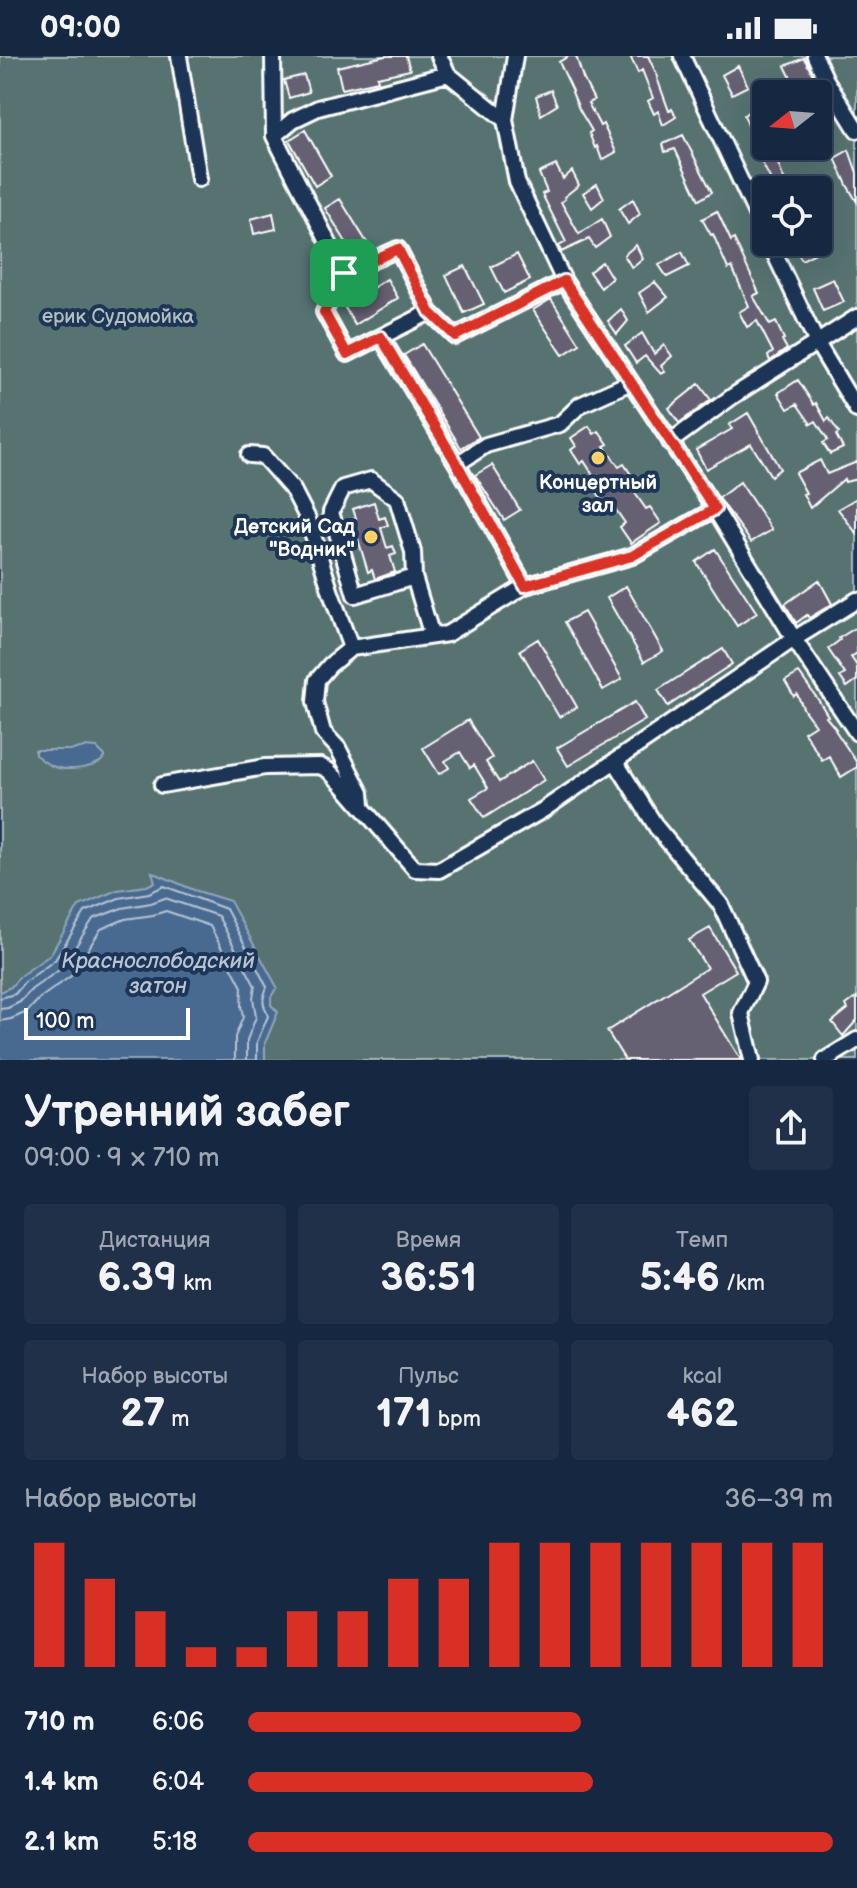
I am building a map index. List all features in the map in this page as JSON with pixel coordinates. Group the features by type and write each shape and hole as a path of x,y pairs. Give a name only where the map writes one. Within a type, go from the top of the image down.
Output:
{"street":[{"path":"179,56 199,179"},
{"path":"273,56 274,136 344,273"},
{"path":"439,56 448,74 505,120"},
{"path":"515,56 505,120 517,182 564,281 715,509 794,639 857,733"},
{"path":"682,56 752,205"},
{"path":"815,56 857,130"},
{"path":"274,136 293,120 318,108 448,74"},
{"path":"430,312 347,354 324,312 344,273 398,249 430,312 455,336 564,281"},
{"path":"776,256 817,343 857,410"},
{"path":"670,442 733,396 857,317"},
{"path":"381,337 525,586"},
{"path":"457,464 486,445 560,424 580,405 631,382"},
{"path":"249,455 263,456 293,490 308,519 351,648"},
{"path":"414,577 355,595 331,512 343,488 371,480 397,499 413,552 414,577 432,636"},
{"path":"362,808 361,793 338,748 323,732 315,702 317,680 330,665 351,648 447,634 525,586 632,556 715,509"},
{"path":"319,553 341,546"},
{"path":"162,785 265,767 320,766 341,783 415,869 439,870 543,810 794,639 857,600"},
{"path":"615,761 657,828 721,905 756,982 741,1013 752,1060"},
{"path":"825,1060 857,1040"}],"green space":[{"name":"ерик Судомойка","path":"0,56 857,56 857,1060 0,1060"}],"water":[{"path":"97,748 105,758 87,767 65,769 50,765 35,755 35,750"},
{"name":"Краснослободский затон","path":"152,872 230,901 277,987 271,997 271,1005 278,1012 265,1043 265,1060 0,1060 0,992 11,987 20,976 50,955 79,906 117,890 147,886 155,882"}],"building":[{"path":"385,56 406,56 410,70 342,89 337,67"},
{"path":"576,56 594,100 588,103 600,126 603,124 616,152 602,160 589,133 592,131 559,62"},
{"path":"630,56 648,56 669,111 672,109 676,117 663,125 658,111 654,114 648,101 653,98 642,70 638,73"},
{"path":"804,58 815,79 792,80 785,66"},
{"path":"738,66 748,86 732,94 722,75"},
{"path":"304,75 309,92 289,98 284,80"},
{"path":"551,90 557,105 541,115 536,96"},
{"path":"752,109 752,135 744,115"},
{"path":"305,130 331,176 315,186 289,140"},
{"path":"683,135 712,192 699,200 675,149 665,152 663,144"},
{"path":"849,150 857,173 857,202 835,158"},
{"path":"761,160 780,160 777,161 783,176 769,176"},
{"path":"556,165 563,179 572,171 579,185 561,202 579,234 602,219 610,237 595,248 589,239 561,252 559,246 566,242 542,194 547,192 539,173"},
{"path":"597,184 604,198 592,208 583,193"},
{"path":"340,199 369,246 354,255 325,208"},
{"path":"633,199 640,214 628,224 619,209"},
{"path":"717,211 759,293 753,296 770,325 776,322 784,339 787,349 770,361 768,356 773,352 757,321 747,327 739,312 749,306 732,267 728,269 713,234 702,219"},
{"path":"273,213 276,229 254,234 251,219"},
{"path":"636,245 643,259 632,268 624,255"},
{"path":"682,252 689,266 667,277 659,265"},
{"path":"517,254 530,280 504,293 491,267"},
{"path":"602,262 612,278 601,288 589,272"},
{"path":"465,266 484,304 464,313 446,275"},
{"path":"387,279 398,298 355,325 344,306"},
{"path":"833,279 844,302 823,311 813,288"},
{"path":"655,282 668,297 649,312 639,293"},
{"path":"551,299 580,344 563,355 533,310"},
{"path":"621,309 628,321 617,334 608,321"},
{"path":"642,333 654,354 664,345 672,356 661,366 665,372 661,374 645,356 636,363 625,346"},
{"path":"422,344 479,437 461,448 404,355"},
{"path":"798,380 826,421 829,418 839,433 836,435 843,448 830,454 823,443 828,440 816,421 811,424 797,404 788,409 778,393"},
{"path":"699,384 711,400 679,423 669,408"},
{"path":"748,413 780,469 771,476 751,444 706,469 696,450 732,429 729,425"},
{"path":"589,426 594,434 599,431 608,444 604,446 619,467 624,464 636,482 630,486 646,509 650,507 661,523 631,543 620,527 625,523 609,500 604,503 592,484 597,481 584,461 580,464 571,450 576,446 571,438"},
{"path":"820,460 827,474 857,462 857,479 845,482 844,479 810,508 795,473"},
{"path":"492,465 520,510 504,520 475,475"},
{"path":"740,482 772,530 751,542 719,498"},
{"path":"857,498 857,534 838,509"},
{"name":"Детский Сад \"Водник\"","path":"374,502 379,519 385,517 388,525 381,528 387,548 393,546 396,554 390,556 395,572 375,579 372,570 368,572 352,519 356,518 353,509"},
{"path":"715,549 757,613 737,626 696,562"},
{"path":"819,580 832,604 796,623 785,604"},
{"path":"626,586 663,651 644,662 607,598"},
{"path":"584,612 622,679 603,690 565,622"},
{"path":"857,627 857,653 851,657 857,666 857,680 847,687 840,677 845,674 828,649"},
{"path":"538,639 577,707 559,717 520,650"},
{"path":"723,649 732,664 668,706 658,690"},
{"path":"799,673 857,763 857,767 841,777 829,756 822,760 804,732 815,725 797,694 794,696 785,681"},
{"path":"635,702 645,720 568,766 557,748"},
{"path":"468,720 492,758 486,762 499,782 532,761 544,780 484,818 471,798 488,788 474,765 470,768 460,752 445,761 449,768 439,774 423,748"},
{"path":"710,928 736,971 700,993 741,1060 625,1060 607,1031 707,968 689,940"},
{"path":"857,997 857,1020 843,1036 832,1022"}],"place":[{"name":"Концертный зал","path":"598,458"},
{"name":"Детский Сад \"Водник\"","path":"371,537"}],"route":[{"path":"398,249 430,312 455,336 564,281 715,509 632,556 525,586 381,337 347,354 324,312 344,273 398,249"}]}
